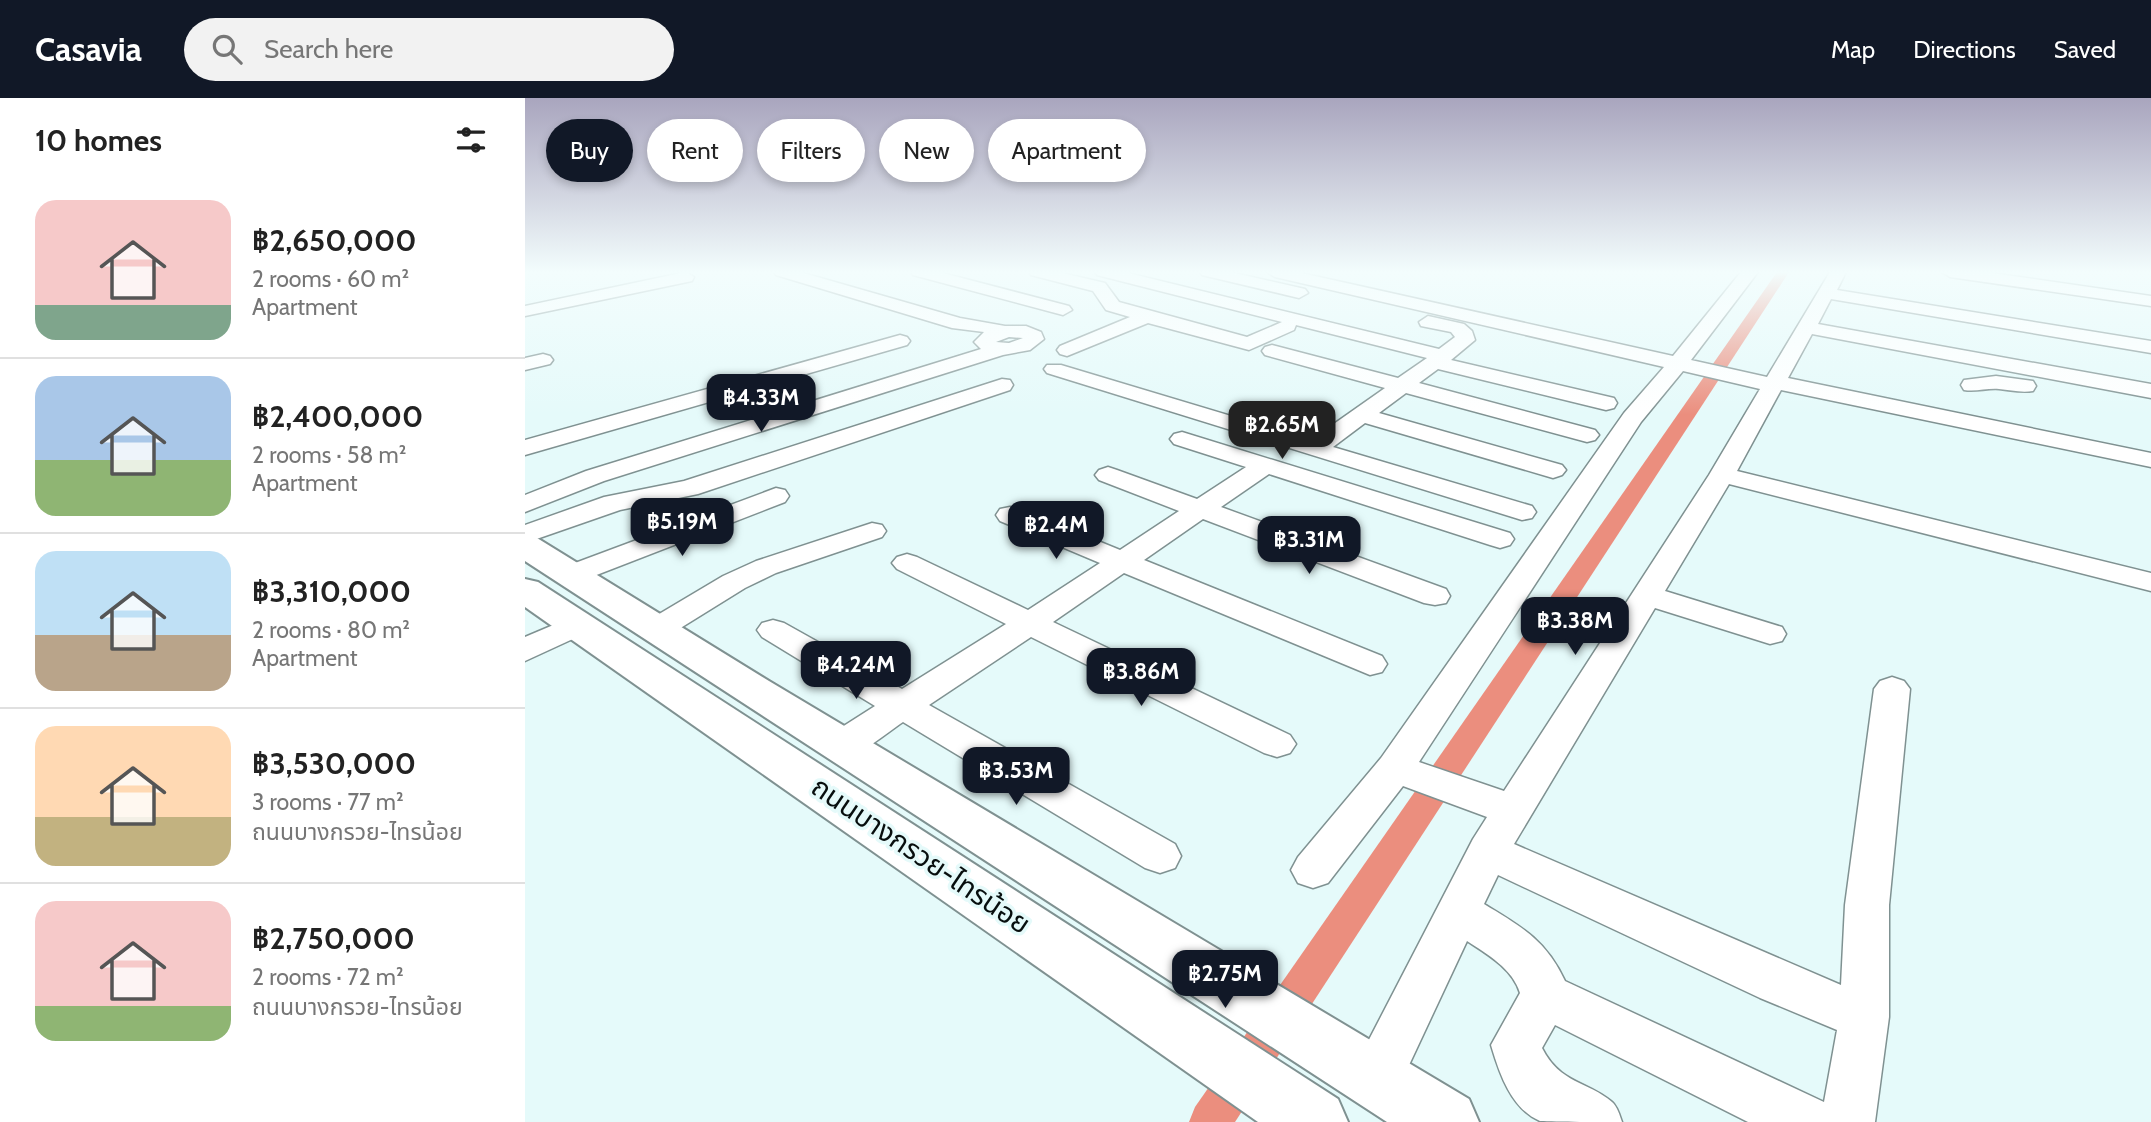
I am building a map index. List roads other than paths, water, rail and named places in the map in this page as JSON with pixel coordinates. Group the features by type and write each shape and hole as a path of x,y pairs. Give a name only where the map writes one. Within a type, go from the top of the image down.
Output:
{"main road":[{"name":"ถนนบางกรวย-ไทรน้อย","path":"525,545 539,591 577,625 1303,1114"},
{"name":"ถนนบางกรวย-ไทรน้อย","path":"539,591 655,630 1446,1122"}],"street":[{"path":"945,320 959,324 966,331 1020,346 1056,328 1107,320"},
{"path":"1042,320 1064,337 1118,320"},
{"path":"1125,320 1054,369 1522,512"},
{"path":"1146,320 1249,344 1287,326"},
{"path":"1289,320 1606,403"},
{"path":"1316,448 1465,340 1465,335 1457,328 1420,320"},
{"path":"1486,320 1768,383 2151,460"},
{"path":"1313,870 1426,780 1632,418 1685,365 1717,320"},
{"path":"1377,1077 1487,851 1722,475 1768,383 1809,320"},
{"path":"1876,320 2052,373 2151,391"},
{"path":"1889,320 2151,384"},
{"path":"1946,320 2151,347"},
{"path":"525,488 588,472 995,340"},
{"path":"525,448 900,341"},
{"path":"1272,351 1587,435"},
{"path":"1972,385 1996,382 2045,387 2050,384 2052,373"},
{"path":"950,382 975,395"},
{"path":"525,535 593,508 689,488 1002,385"},
{"path":"1361,415 1553,470"},
{"path":"1182,439 1500,539"},
{"path":"841,745 1030,623 1266,465"},
{"path":"525,504 588,472"},
{"path":"1108,475 1435,596"},
{"path":"1722,475 2151,582"},
{"path":"539,591 776,496"},
{"path":"1010,515 1370,664"},
{"path":"655,630 734,582 766,567 872,531"},
{"path":"907,563 1277,744"},
{"path":"1646,596 1770,634"},
{"path":"525,650 577,625"},
{"path":"773,630 1160,856"},
{"path":"1848,1122 1864,1017 1867,905 1892,689"},
{"path":"1426,780 1511,810"},
{"path":"1487,851 1777,982 1864,1017"},
{"path":"1459,912 1528,957 1542,979 1545,996 1516,1045 1522,1066 1538,1089 1595,1122"},
{"path":"1545,996 1806,1122"}],"waterway":[{"path":"1210,1122 1751,320"}]}
